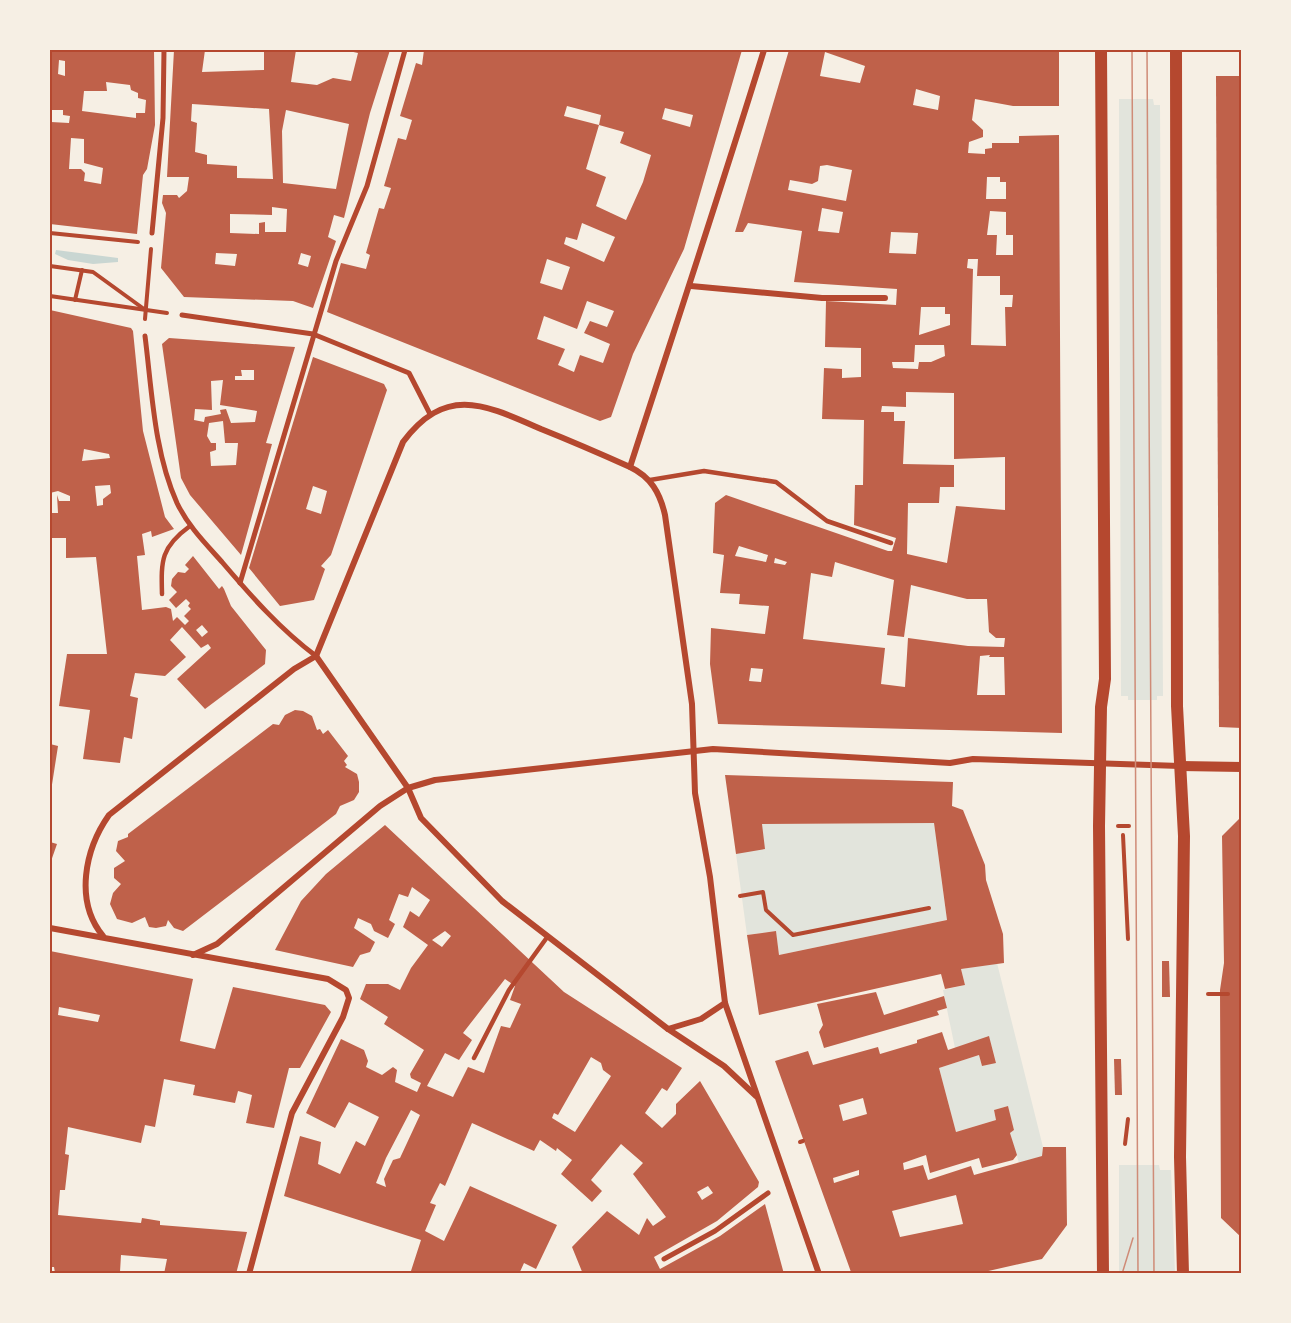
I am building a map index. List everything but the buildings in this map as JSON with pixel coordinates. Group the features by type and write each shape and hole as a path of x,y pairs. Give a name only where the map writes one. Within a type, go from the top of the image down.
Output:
{"main road":[{"path":"1101,50 1105,679 1099,765 1103,1274"},
{"path":"1176,50 1177,706 1184,836 1180,1145 1183,1274"}],"street":[{"path":"152,233 163,118 165,50"},
{"path":"240,583 336,261 367,186 405,50"},
{"path":"630,467 651,399 691,286 764,50"},
{"path":"691,286 822,298 885,298"},
{"path":"182,315 313,334 409,373 430,414"},
{"path":"145,336 157,428 168,478 190,525 287,634 316,656 408,788 421,818 502,901 668,1029 724,1066 759,1098"},
{"path":"104,936 91,913 85,883 94,840 109,815 294,669 316,656 403,442 413,428 430,414 459,404 489,407 630,467 650,480 657,491 665,515 692,704 695,793 710,877 725,1003 819,1274"},
{"path":"193,955 217,944 380,806 408,788 435,780 580,766 694,750 950,763 973,759 1099,765 1242,767"},
{"path":"50,928 104,936 193,955 328,979 343,986 348,993 348,1002 343,1017 292,1113 249,1274"},
{"path":"668,1029 701,1019 725,1003"},
{"path":"664,1259 715,1231 768,1193"}],"lane":[{"path":"650,480 704,471 776,482 827,521 891,543"},
{"path":"162,594 161,567 166,548 190,525"},
{"path":"474,1058 509,990 548,936"}],"path":[{"path":"50,233 122,241"},
{"path":"145,336 152,233"},
{"path":"50,266 93,272 146,310"},
{"path":"75,300 82,270"},
{"path":"50,296 182,315"},
{"path":"1122,825 1128,939"},
{"path":"740,896 763,892 766,910 793,935 929,908"},
{"path":"1208,994 1228,993"},
{"path":"1125,1147 1128,1119"}],"shaded area":[{"path":"1119,99 1153,99 1154,105 1160,105 1163,696 1157,696 1157,700 1128,700 1128,696 1121,696"},
{"path":"56,250 118,258 118,262 93,264 68,260 55,254"},
{"path":"934,823 947,920 779,955 776,931 747,935 736,854 762,824"},
{"path":"997,963 1043,1147 1042,1156 1019,1163 1010,1133 1014,1130 1008,1106 994,1110 996,1120 956,1132 939,1068 979,1055 982,1066 996,1062 989,1037 955,1048 943,990 965,985 961,969"},
{"path":"1119,1165 1159,1165 1160,1170 1171,1170 1175,1273 1119,1273"}],"tram line":[{"path":"1132,50 1138,1274"},
{"path":"1147,50 1154,1274"},
{"path":"1122,1274 1133,1238"}]}
